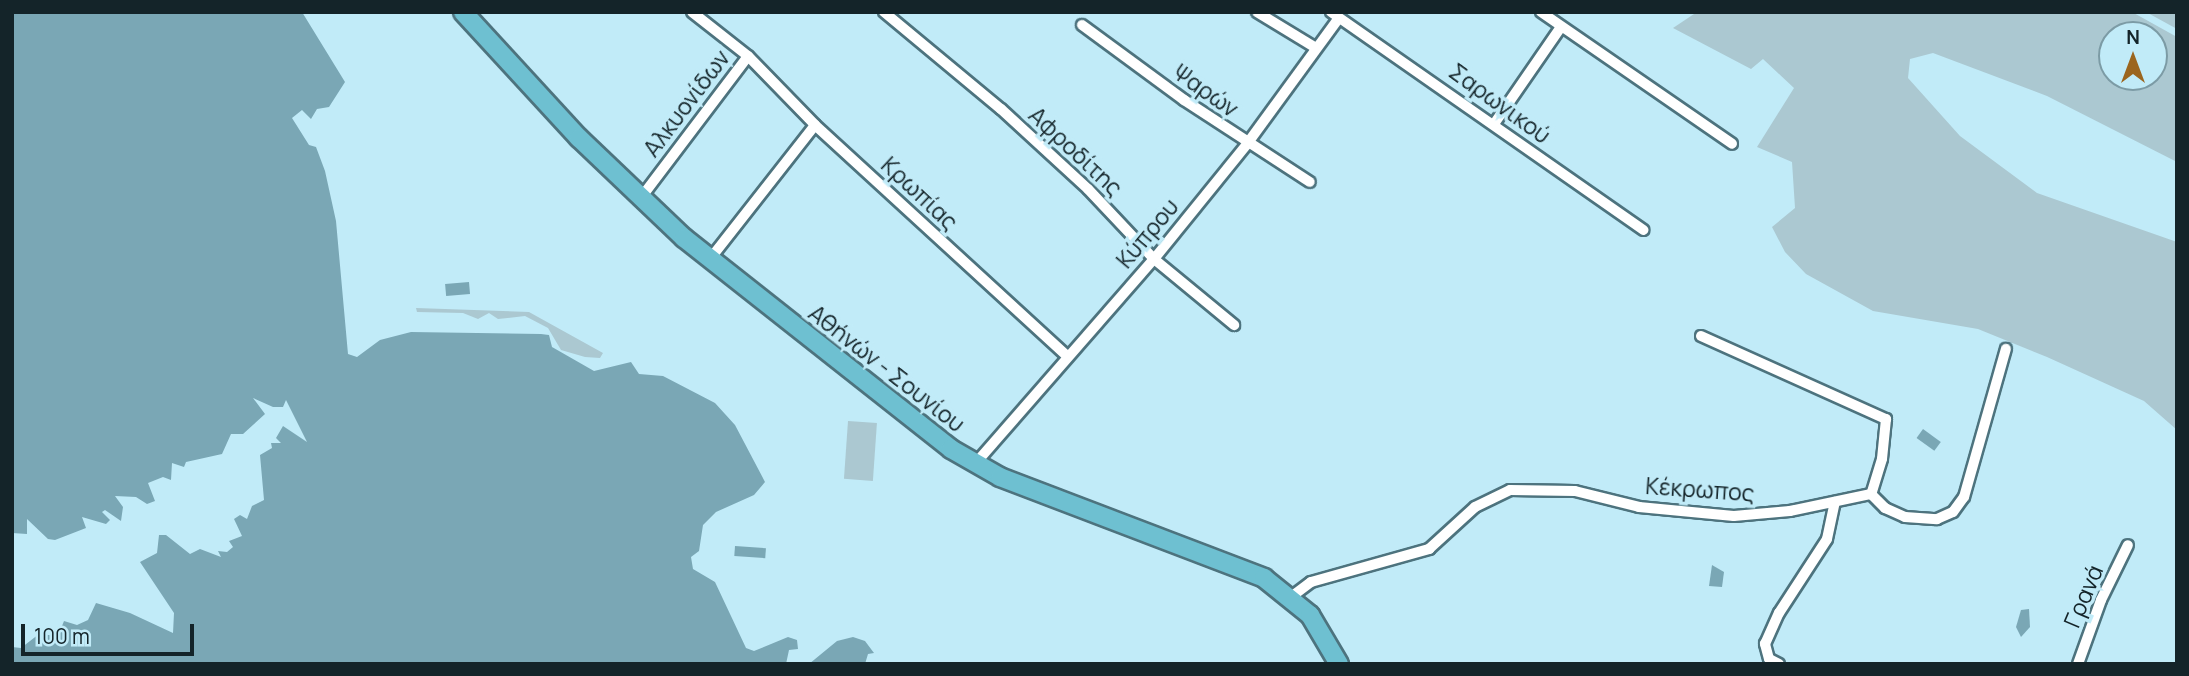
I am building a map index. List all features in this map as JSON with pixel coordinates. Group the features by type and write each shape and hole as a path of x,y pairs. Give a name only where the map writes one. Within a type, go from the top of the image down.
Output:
{"main road":[{"name":"Αθήνών - Σουνίου","path":"463,12 640,199 710,259 928,432 975,464 1063,502 1246,569 1291,597 1324,635 1339,664"}],"street":[{"name":"Αλκυονίδων","path":"640,199 748,56 692,12"},
{"name":"Αφροδίτης","path":"884,12 1088,188 1154,260 1234,325"},
{"path":"1257,12 1315,48"},
{"path":"1541,12 1732,144"},
{"name":"Κύπρου","path":"975,464 1154,260 1247,144 1315,48 1334,15"},
{"name":"Σαρωνικού","path":"1334,15 1644,230"},
{"name":"Ψαρών","path":"1082,25 1247,144 1310,182"},
{"path":"1494,124 1561,27"},
{"name":"Κρωπίας","path":"748,56 815,125 1068,357"},
{"path":"710,259 815,125"},
{"path":"1701,336 1886,419 1882,459 1871,494 1885,508 1905,517 1937,519 1953,512 1964,497 1984,438 2006,349"},
{"name":"Κέκρωπος","path":"1291,597 1311,582 1429,548 1475,507 1510,489 1575,491 1639,507 1734,516 1835,502 1871,494"},
{"path":"1779,664 1769,659 1765,644 1779,613 1827,540 1835,502"},
{"name":"Γρανά","path":"2078,664 2101,600 2128,545"}],"shaded area":[{"path":"12,12 302,12 345,82 329,107 317,109 311,119 302,110 292,118 309,145 316,147 325,171 336,221 348,354 357,357 380,340 411,332 549,335 552,347 594,371 631,362 639,374 663,376 715,403 735,425 765,482 754,495 716,512 703,525 699,551 691,557 693,569 715,582 746,648 754,651 788,637 797,640 798,649 789,650 786,664 12,664 12,647 21,648 39,634 58,636 64,621 77,625 88,620 96,603 130,613 173,633 174,613 140,562 157,553 159,535 166,535 190,554 200,549 221,557 218,551 227,552 233,547 229,541 242,536 234,519 240,515 247,519 252,506 264,500 260,455 272,448 271,443 281,443 276,438 283,426 307,442 286,400 283,407 273,407 253,398 265,414 243,434 231,434 222,454 186,462 184,467 172,463 171,480 163,477 148,483 155,501 147,504 136,497 115,496 123,507 121,521 105,510 102,512 110,520 106,524 82,517 86,528 55,540 48,539 27,519 27,534 12,533"},
{"path":"1697,12 2132,12 2148,21 2098,21 2098,91 2168,91 2168,32 2177,37 2177,162 2047,96 1933,53 1910,59 1908,78 1960,136 2037,193 2177,242 2177,430 2144,401 2047,357 1978,329 1873,311 1806,274 1785,252 1772,227 1795,208 1792,162 1757,147 1794,88 1763,59 1751,69 1673,28"},
{"path":"2146,12 2177,12 2177,29 2168,24 2168,21 2162,21"},
{"path":"469,282 470,294 446,296 445,284"},
{"path":"416,308 529,312 603,353 600,358 585,357 561,350 548,328 525,316 498,319 489,313 478,319 463,313 417,312"},
{"path":"848,421 877,423 873,481 844,479"},
{"path":"1923,429 1941,442 1934,451 1917,438"},
{"path":"735,546 766,548 765,558 734,556"},
{"path":"1712,565 1724,572 1722,587 1709,586"},
{"path":"2029,609 2030,627 2021,637 2016,627 2021,610"},
{"path":"853,637 865,641 874,653 868,654 865,664 809,664 837,641"}]}
